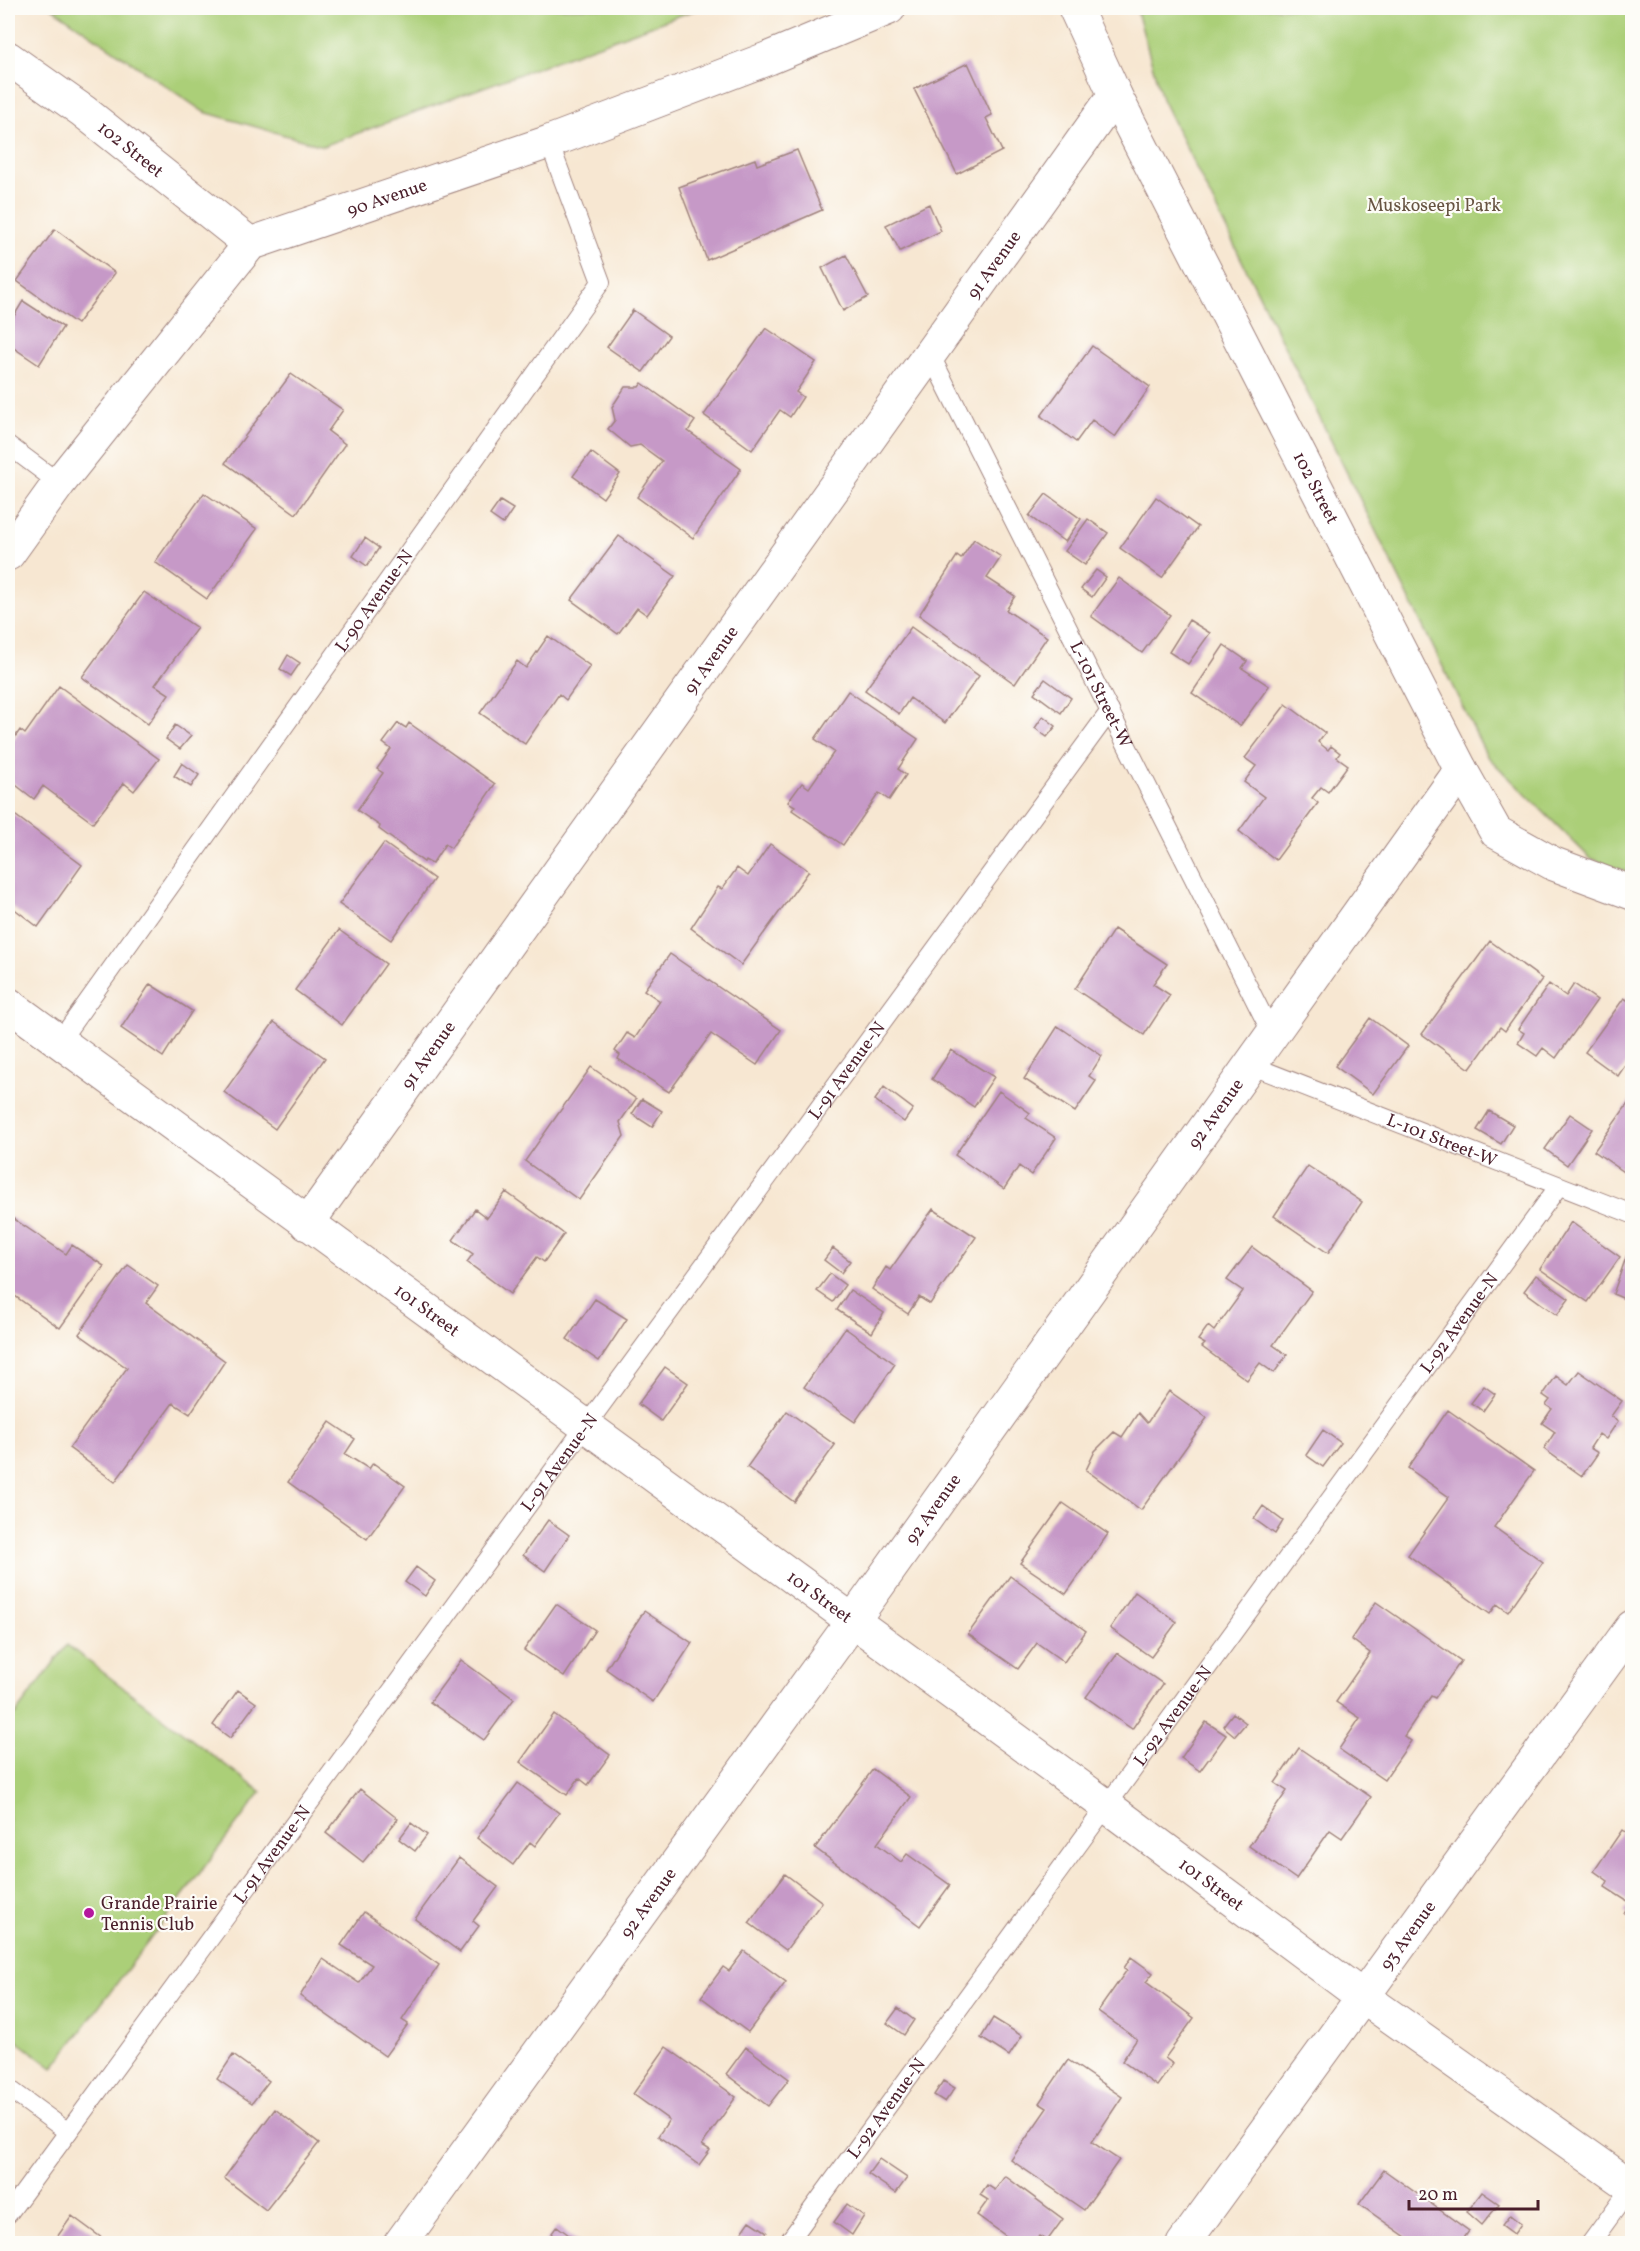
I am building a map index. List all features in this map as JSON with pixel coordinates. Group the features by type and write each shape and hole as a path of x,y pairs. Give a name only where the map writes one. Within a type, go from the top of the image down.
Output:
{"street":[{"name":"90 Avenue","path":"250,244 549,142 769,58 889,8"},
{"name":"102 Street","path":"1075,8 1115,95 1461,770 1496,832 1554,864 1632,893"},
{"name":"102 Street","path":"8,57 83,111 250,244"},
{"name":"91 Avenue","path":"307,1224 1115,95"},
{"path":"8,554 59,483 250,244"},
{"name":"92 Avenue","path":"400,2244 852,1622 1461,770"},
{"name":"101 Street","path":"8,1004 852,1622 1108,1806 1363,1997 1632,2186"},
{"name":"93 Avenue","path":"1183,2244 1632,1627"}],"lane":[{"name":"L-90 Avenue-N","path":"59,1042 602,282 549,142"},
{"name":"L-101 Street-W","path":"930,354 1272,1034"},
{"path":"8,445 59,483"},
{"name":"L-91 Avenue-N","path":"8,2214 1110,711"},
{"name":"L-101 Street-W","path":"1250,1065 1632,1214"},
{"name":"L-92 Avenue-N","path":"787,2244 1558,1187"},
{"path":"8,2088 68,2132"},
{"path":"1590,2244 1632,2186"}],"green space":[{"path":"52,8 700,8 323,146 204,112"},
{"name":"Muskoseepi Park","path":"1136,8 1632,8 1632,874 1590,858 1487,756 1162,99"},
{"name":"Grande Prairie Tennis Club","path":"67,1645 261,1792 53,2068 8,2034 8,1724"}],"building":[{"path":"968,63 992,115 986,118 1002,151 957,174 914,89"},
{"path":"797,150 822,210 707,260 679,187 755,159 757,165"},
{"path":"929,204 941,231 900,251 886,225"},
{"path":"55,229 115,273 77,324 17,281"},
{"path":"846,255 868,297 843,311 822,268"},
{"path":"23,301 63,327 39,365 8,344 8,326"},
{"path":"633,310 669,336 643,372 607,347"},
{"path":"766,328 816,362 796,392 803,397 790,417 780,410 752,450 704,415"},
{"path":"1092,346 1150,387 1115,437 1092,420 1076,442 1041,416"},
{"path":"291,374 343,410 328,431 345,444 296,514 225,463"},
{"path":"642,383 695,421 688,431 741,469 693,538 637,497 662,461 640,445 630,447 608,429 615,420 612,407 625,387 639,387"},
{"path":"591,452 620,474 603,498 573,476"},
{"path":"204,493 257,529 207,599 155,562"},
{"path":"1046,494 1081,519 1065,542 1029,516"},
{"path":"1156,497 1198,527 1162,578 1120,548"},
{"path":"500,501 513,509 503,524 490,515"},
{"path":"1088,519 1108,533 1085,565 1065,551"},
{"path":"619,536 675,576 647,615 637,608 618,634 571,600"},
{"path":"365,538 379,548 367,566 353,556"},
{"path":"974,539 1001,557 987,578 1015,596 1006,610 1047,637 1015,684 919,615 957,556 961,559"},
{"path":"1096,570 1106,577 1092,597 1081,589"},
{"path":"1119,578 1170,615 1142,653 1091,616"},
{"path":"144,592 197,628 155,685 169,694 148,724 82,677"},
{"path":"1189,620 1210,633 1188,664 1169,652"},
{"path":"911,627 979,676 945,723 910,698 899,714 865,690"},
{"path":"548,636 590,666 566,700 559,694 525,744 480,713 517,661 526,668"},
{"path":"1224,645 1247,661 1242,668 1269,686 1240,726 1192,693"},
{"path":"288,655 300,663 291,676 280,669"},
{"path":"1045,679 1071,698 1061,713 1034,693"},
{"path":"59,686 159,759 134,791 124,783 93,823 43,786 34,799 8,779 8,747 20,730 25,734"},
{"path":"848,691 918,739 898,769 906,775 889,800 879,793 843,845 792,810 795,806 788,802 802,783 809,788 834,752 815,739"},
{"path":"1286,704 1325,733 1318,742 1328,750 1331,746 1340,753 1337,757 1348,765 1328,792 1321,787 1312,798 1318,803 1276,860 1239,831 1264,797 1244,782 1256,766 1245,758"},
{"path":"1043,716 1056,726 1047,737 1035,728"},
{"path":"398,723 406,728 409,723 495,784 451,848 445,844 432,864 425,860 424,862 357,810 383,773 377,769 391,749 383,743"},
{"path":"175,725 191,736 180,749 166,739"},
{"path":"182,763 199,775 191,787 174,776"},
{"path":"8,810 82,865 38,927 8,904"},
{"path":"384,843 434,879 391,940 339,904"},
{"path":"770,844 809,871 741,965 691,928 718,887 722,889 737,868 748,876"},
{"path":"1114,929 1167,964 1153,984 1170,995 1144,1035 1075,989"},
{"path":"339,930 386,964 342,1025 295,990"},
{"path":"1490,941 1542,979 1505,1031 1500,1027 1470,1069 1422,1034"},
{"path":"670,954 781,1030 757,1065 711,1034 669,1092 618,1059 620,1055 615,1051 627,1033 635,1038 660,1001 644,990"},
{"path":"150,984 192,1011 163,1057 121,1028"},
{"path":"1549,984 1566,996 1574,984 1597,1000 1556,1058 1543,1048 1537,1056 1518,1043 1524,1033 1518,1029"},
{"path":"1624,998 1632,1003 1632,1055 1618,1076 1585,1052"},
{"path":"1370,1018 1408,1046 1373,1094 1335,1066"},
{"path":"274,1022 325,1058 275,1129 224,1092"},
{"path":"1058,1026 1102,1056 1089,1076 1096,1081 1075,1112 1024,1079"},
{"path":"951,1050 994,1077 974,1107 932,1079"},
{"path":"591,1067 636,1099 620,1122 624,1136 579,1200 525,1161"},
{"path":"884,1087 913,1109 904,1122 875,1100"},
{"path":"999,1091 1030,1113 1026,1118 1056,1138 1031,1175 1019,1166 1004,1189 955,1155"},
{"path":"1632,1098 1632,1172 1630,1176 1594,1151"},
{"path":"642,1099 662,1111 652,1127 632,1114"},
{"path":"1489,1111 1513,1125 1501,1144 1477,1130"},
{"path":"1570,1114 1592,1129 1567,1165 1545,1149"},
{"path":"1308,1166 1362,1202 1328,1253 1274,1216"},
{"path":"506,1192 564,1234 544,1262 537,1257 510,1294 467,1262 473,1254 453,1240 475,1209 487,1218"},
{"path":"933,1209 976,1237 930,1304 919,1297 908,1314 872,1289 886,1267 890,1270"},
{"path":"8,1215 66,1254 72,1245 104,1266 60,1328 8,1291"},
{"path":"1571,1222 1620,1257 1588,1302 1540,1269"},
{"path":"1252,1247 1312,1291 1273,1345 1287,1355 1274,1373 1260,1363 1247,1380 1202,1347 1205,1344 1198,1340 1208,1326 1214,1331 1243,1291 1227,1280"},
{"path":"833,1248 850,1261 841,1273 824,1260"},
{"path":"1628,1252 1632,1253 1632,1302 1613,1294"},
{"path":"128,1265 158,1286 146,1303 225,1361 190,1414 173,1403 115,1482 69,1448 127,1368 79,1334"},
{"path":"830,1274 845,1285 833,1302 817,1291"},
{"path":"1536,1275 1569,1299 1557,1315 1524,1291"},
{"path":"850,1290 884,1313 872,1333 837,1310"},
{"path":"595,1299 627,1319 599,1361 567,1339"},
{"path":"845,1328 895,1364 855,1422 804,1387"},
{"path":"665,1367 688,1383 661,1421 638,1404"},
{"path":"1579,1371 1622,1401 1611,1416 1618,1421 1606,1439 1599,1434 1590,1448 1598,1453 1582,1476 1544,1449 1555,1432 1542,1423 1552,1409 1546,1405 1550,1400 1543,1395 1556,1376 1568,1385"},
{"path":"1484,1386 1495,1394 1483,1411 1471,1403"},
{"path":"1169,1391 1207,1418 1141,1510 1086,1470 1095,1451 1114,1432 1122,1437 1138,1413 1147,1423"},
{"path":"1448,1410 1534,1471 1494,1527 1543,1562 1508,1612 1497,1604 1490,1614 1408,1555 1449,1497 1408,1468"},
{"path":"787,1411 835,1445 794,1502 747,1467"},
{"path":"330,1422 355,1439 345,1454 369,1469 373,1463 405,1486 367,1539 288,1482"},
{"path":"1323,1430 1341,1443 1323,1467 1306,1455"},
{"path":"1063,1503 1108,1534 1066,1594 1020,1563"},
{"path":"1263,1506 1283,1521 1275,1534 1254,1519"},
{"path":"548,1520 569,1535 545,1571 523,1555"},
{"path":"416,1567 435,1581 425,1596 405,1582"},
{"path":"1010,1576 1086,1631 1064,1662 1037,1643 1018,1669 968,1634"},
{"path":"1135,1592 1177,1622 1151,1657 1110,1628"},
{"path":"1376,1602 1461,1661 1435,1698 1431,1696 1404,1736 1411,1741 1384,1780 1339,1749 1360,1718 1336,1702 1370,1653 1351,1639"},
{"path":"556,1604 595,1630 564,1677 524,1650"},
{"path":"644,1611 692,1643 653,1702 606,1669"},
{"path":"1118,1653 1163,1684 1132,1729 1086,1697"},
{"path":"461,1660 514,1699 484,1740 430,1702"},
{"path":"238,1690 256,1703 230,1738 213,1725"},
{"path":"1233,1713 1246,1723 1235,1736 1223,1726"},
{"path":"554,1714 610,1755 588,1785 579,1778 567,1795 520,1762"},
{"path":"1206,1722 1226,1735 1200,1771 1181,1758"},
{"path":"1299,1748 1371,1797 1342,1838 1330,1830 1296,1879 1249,1846 1287,1791 1275,1783"},
{"path":"873,1769 911,1797 877,1844 901,1862 907,1854 950,1885 920,1926 815,1848"},
{"path":"518,1783 559,1813 535,1846 530,1842 513,1865 477,1838"},
{"path":"360,1789 398,1819 363,1862 326,1833"},
{"path":"411,1823 427,1835 415,1851 399,1839"},
{"path":"1622,1830 1632,1837 1632,1918 1624,1913 1630,1903 1605,1887 1608,1881 1594,1871"},
{"path":"459,1858 498,1887 473,1921 479,1926 460,1952 415,1919"},
{"path":"785,1874 822,1902 786,1950 749,1923"},
{"path":"364,1912 439,1965 402,2020 408,2024 385,2056 300,1996 323,1959 359,1983 372,1965 341,1945"},
{"path":"744,1951 786,1982 748,2032 701,1997 723,1967 729,1971"},
{"path":"1131,1957 1153,1973 1146,1982 1194,2018 1165,2058 1173,2064 1157,2086 1122,2061 1137,2039 1098,2011 1127,1970 1124,1968"},
{"path":"898,2008 914,2020 904,2035 887,2023"},
{"path":"993,2018 1022,2036 1009,2056 981,2038"},
{"path":"666,2047 736,2097 702,2145 710,2150 699,2165 658,2136 669,2120 633,2094"},
{"path":"746,2047 789,2079 768,2106 726,2074"},
{"path":"233,2055 269,2081 252,2103 217,2079"},
{"path":"1068,2060 1122,2097 1092,2142 1119,2160 1084,2210 1011,2160 1047,2108 1039,2103"},
{"path":"943,2081 955,2088 945,2102 934,2095"},
{"path":"275,2109 319,2143 266,2210 224,2178"},
{"path":"879,2159 907,2178 896,2193 868,2174"},
{"path":"1384,2170 1469,2231 1460,2244 1416,2244 1359,2204"},
{"path":"1005,2176 1063,2219 1047,2241 1039,2236 1034,2244 1017,2244 977,2215 988,2200 980,2195 987,2185 995,2190"},
{"path":"1482,2192 1499,2204 1482,2225 1467,2212"},
{"path":"847,2204 864,2216 852,2235 834,2222"},
{"path":"1510,2215 1521,2224 1514,2234 1502,2225"},
{"path":"72,2216 110,2244 52,2244"},
{"path":"750,2221 767,2232 759,2244 747,2244 738,2238"},
{"path":"557,2226 581,2244 544,2244"}],"place":[{"name":"Grande Prairie Tennis Club","path":"89,1913"}]}
